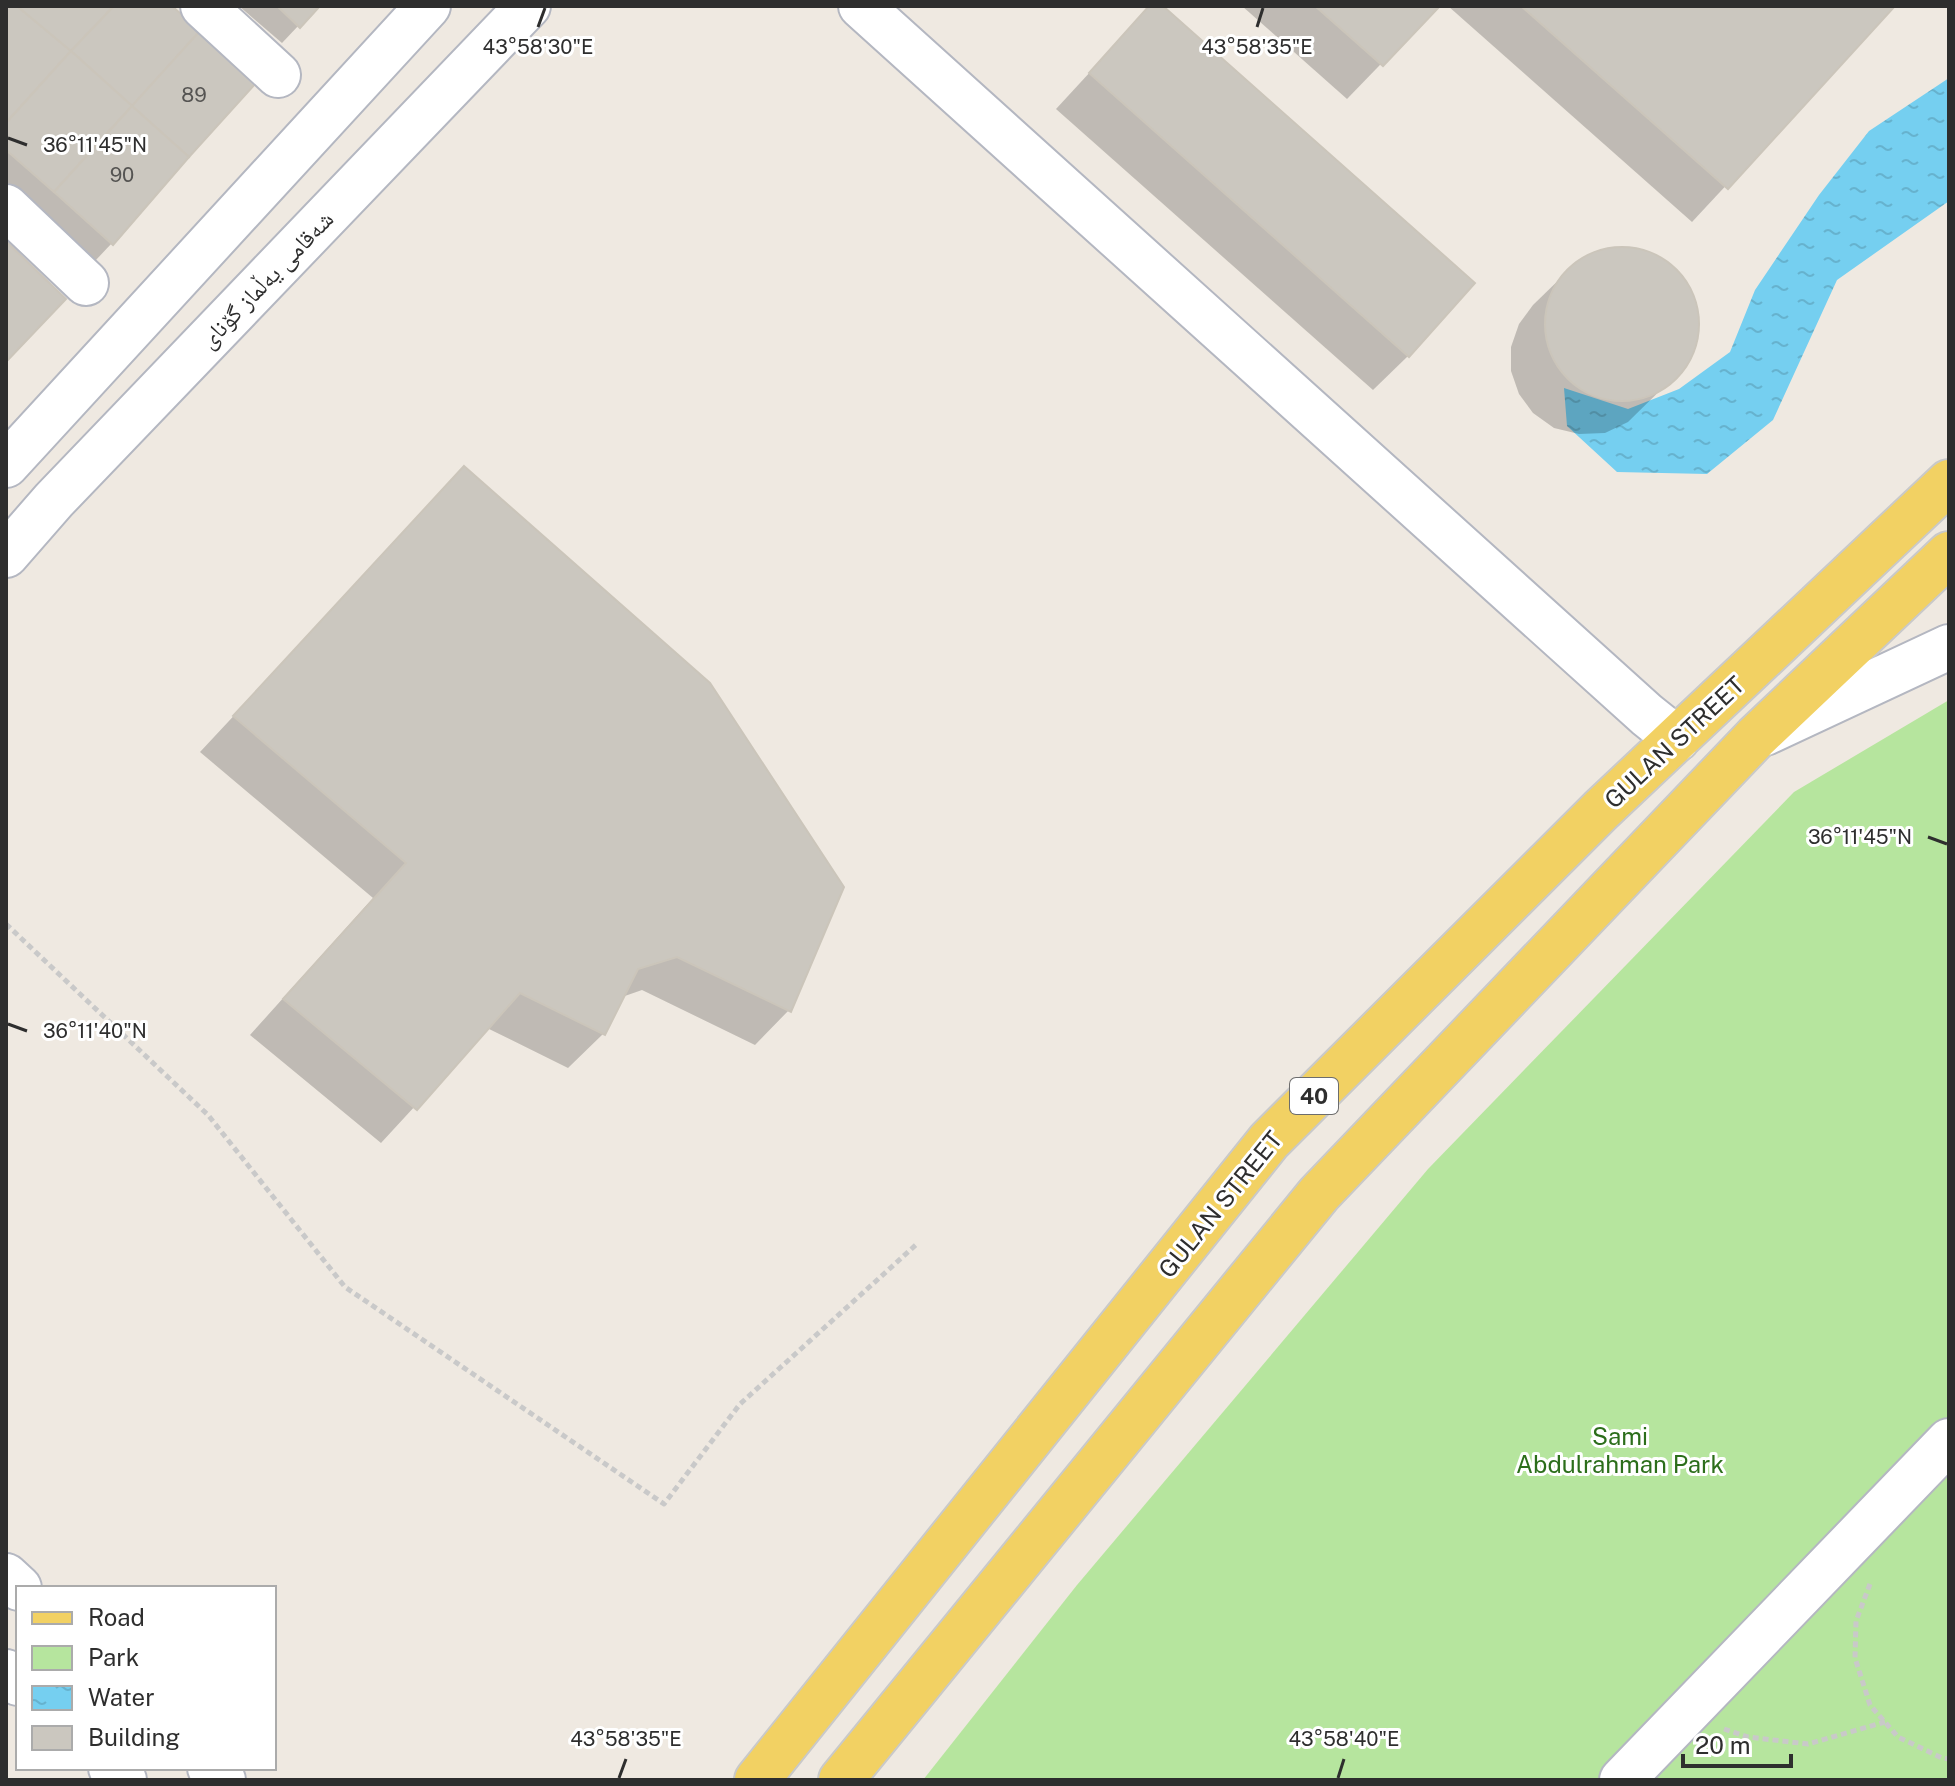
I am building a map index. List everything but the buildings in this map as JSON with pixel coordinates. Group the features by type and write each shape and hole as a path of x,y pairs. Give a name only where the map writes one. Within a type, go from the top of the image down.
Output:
{"main road":[{"name":"GULAN STREET","path":"757,1780 1269,1141 1601,810 1949,482"},
{"path":"841,1780 1319,1194 1756,737 1949,554"}],"street":[{"path":"203,6 278,75"},
{"path":"6,465 428,6"},
{"path":"861,6 1677,739"},
{"name":"شەقامی یەڵماز گۆنای","path":"6,555 54,500 522,8"},
{"path":"6,207 86,283"},
{"path":"1756,737 1949,647"},
{"path":"1622,1780 1949,1441"}],"path":[{"path":"6,924 208,1115 345,1287 664,1504 740,1404 918,1243"},
{"path":"1873,1577 1856,1621 1855,1658 1870,1705 1898,1737 1949,1759"},
{"path":"1685,1716 1748,1737 1808,1744 1885,1722"}],"green space":[{"name":"Sami Abdulrahman Park","path":"1949,700 1949,1780 923,1780 1077,1585 1428,1169 1794,792"}],"water":[{"path":"1949,78 1949,201 1837,280 1773,420 1707,474 1617,472 1567,426 1564,388 1628,409 1679,389 1730,352 1755,290 1819,195 1869,131"}]}
